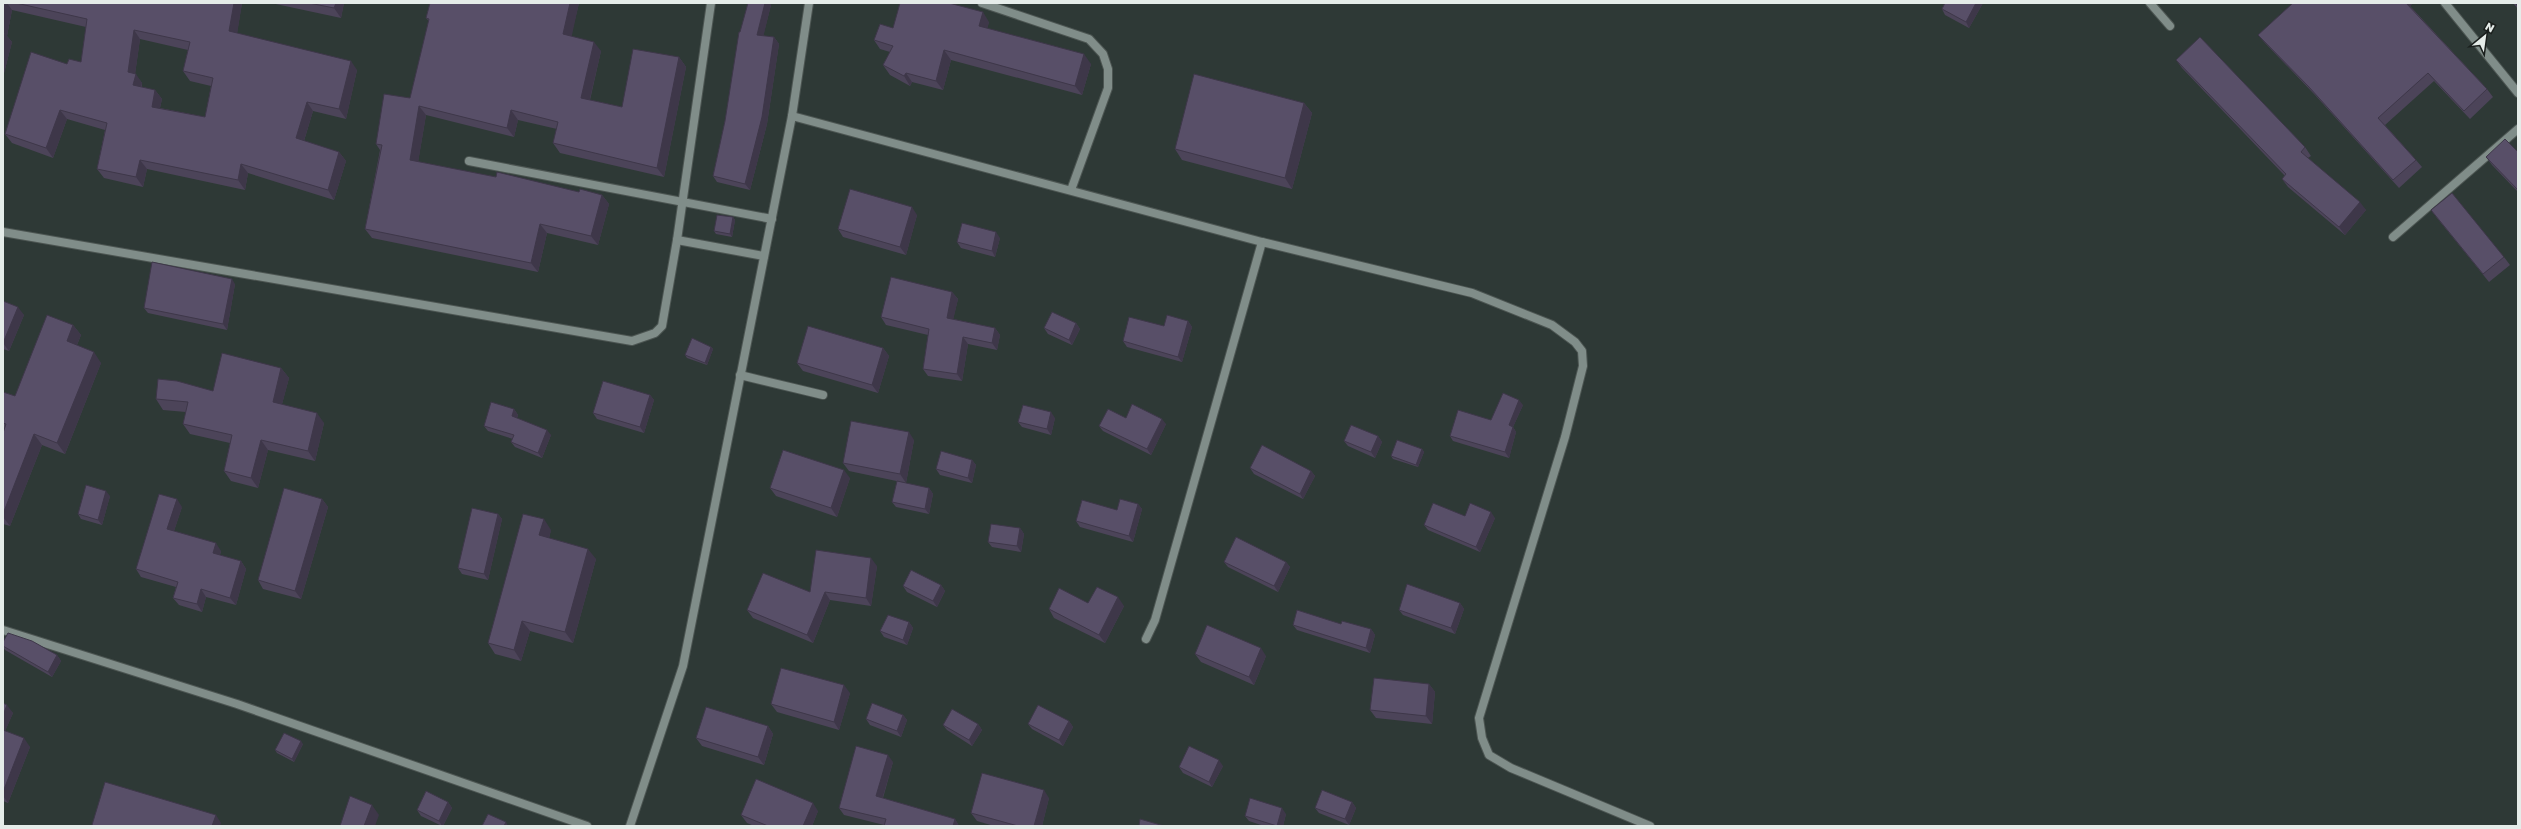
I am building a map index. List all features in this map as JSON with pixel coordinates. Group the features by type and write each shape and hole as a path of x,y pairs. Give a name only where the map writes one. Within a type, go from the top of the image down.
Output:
{"street":[{"path":"3,232 632,341 654,333 662,326 683,201 711,3"},
{"path":"630,826 683,666 792,116 808,3"},
{"path":"982,3 1090,39 1103,54 1108,68 1108,88 1070,190"},
{"path":"2150,3 2170,26"},
{"path":"2445,3 2518,93"},
{"path":"792,116 1262,242 1472,293 1552,325 1575,342 1582,351 1583,366 1564,437 1479,718 1482,738 1489,755 1511,768 1650,826"},
{"path":"2393,237 2518,129"},
{"path":"469,161 772,218"},
{"path":"677,240 764,256"},
{"path":"1146,639 1155,620 1262,242"},
{"path":"740,375 823,395"},
{"path":"3,630 237,704 587,826"}],"building":[{"path":"3,3 5,3 3,15"},
{"path":"16,3 234,3 229,31 351,61 339,109 307,102 296,138 339,152 328,190 241,164 238,180 140,160 136,177 97,169 107,123 60,110 46,148 5,134 31,52 67,64 69,59 81,62 87,19","holes":["134,30 190,42 183,71 213,78 205,117 152,107 155,90 133,85 136,74 128,72"]},
{"path":"309,3 336,3 334,8"},
{"path":"430,3 570,3 563,34 594,42 581,98 622,107 633,49 679,57 657,168 553,143 558,122 511,110 507,128 419,106 410,160 496,177 497,172 579,192 580,189 602,195 591,236 540,224 531,263 365,229 382,145 376,144 384,94 410,98 429,19 426,18"},
{"path":"748,3 765,3 757,35 774,37 762,117 745,184 713,176 725,121 739,32"},
{"path":"900,3 949,3 983,12 979,26 1084,54 1075,86 944,50 936,81 906,73 904,76 883,65 893,46 874,40 880,24 893,28"},
{"path":"1945,3 1976,3 1966,22 1942,9"},
{"path":"2293,3 2406,3 2487,89 2464,111 2428,73 2378,118 2416,160 2393,180 2309,87 2258,35"},
{"path":"2200,37 2305,147 2301,152 2360,202 2339,227 2282,179 2286,174 2176,60"},
{"path":"1194,74 1304,103 1285,178 1175,149"},
{"path":"2505,139 2518,152 2518,190 2486,157"},
{"path":"850,189 912,207 900,247 838,229"},
{"path":"2452,193 2504,257 2483,274 2431,210"},
{"path":"717,215 733,217 730,234 714,231"},
{"path":"962,223 996,232 992,251 957,242"},
{"path":"152,262 232,279 223,324 144,308"},
{"path":"891,277 952,292 947,318 995,328 992,343 963,337 957,374 923,369 929,329 881,317"},
{"path":"3,301 18,307 3,343"},
{"path":"1052,312 1076,323 1069,340 1044,328"},
{"path":"47,315 73,325 67,341 94,352 57,443 34,434 3,514 3,433 6,424 3,423 3,392 15,396"},
{"path":"1167,315 1188,321 1178,357 1123,341 1129,317 1164,326"},
{"path":"808,326 883,348 872,385 797,363"},
{"path":"692,338 711,347 705,363 685,355"},
{"path":"222,353 281,368 273,402 317,413 308,451 261,440 251,478 224,471 232,435 183,424 188,402 156,399 158,379 177,381 213,391"},
{"path":"603,381 650,395 640,427 593,413"},
{"path":"1503,393 1519,400 1509,425 1513,427 1505,452 1450,436 1458,410 1491,420"},
{"path":"491,402 514,409 512,416 547,430 538,453 511,442 514,435 484,426"},
{"path":"1132,404 1162,419 1147,449 1099,426 1108,409 1126,418"},
{"path":"1023,405 1051,412 1047,429 1018,422"},
{"path":"851,421 909,432 900,474 843,463"},
{"path":"1351,425 1378,436 1371,452 1344,441"},
{"path":"1397,440 1422,449 1416,465 1391,456"},
{"path":"1262,445 1311,471 1300,494 1250,468"},
{"path":"783,450 844,470 831,508 770,488"},
{"path":"941,451 972,460 968,478 936,469"},
{"path":"897,481 929,488 925,509 892,502"},
{"path":"86,485 106,491 98,520 78,514"},
{"path":"284,488 322,499 295,591 258,580"},
{"path":"159,494 177,499 167,529 216,543 213,553 241,561 230,598 201,589 197,604 173,598 178,582 136,569"},
{"path":"1120,499 1138,504 1129,536 1076,521 1082,500 1117,510"},
{"path":"1433,503 1465,516 1470,503 1491,512 1476,547 1424,525"},
{"path":"472,508 498,514 484,574 458,568"},
{"path":"523,514 544,519 539,535 588,549 565,632 522,621 514,650 488,643"},
{"path":"991,524 1020,528 1017,546 988,542"},
{"path":"1236,537 1286,562 1274,586 1224,562"},
{"path":"816,550 871,558 866,598 825,592 807,635 747,610 763,573 810,592"},
{"path":"911,570 941,585 933,601 903,586"},
{"path":"1407,584 1460,603 1451,628 1399,610"},
{"path":"1097,587 1118,597 1099,635 1049,609 1059,588 1088,603"},
{"path":"1297,610 1341,624 1342,621 1371,629 1366,648 1293,625"},
{"path":"888,615 909,622 903,640 880,631"},
{"path":"1207,625 1261,648 1249,677 1195,654"},
{"path":"8,633 32,641 57,655 48,672 3,646 3,642"},
{"path":"781,668 844,685 834,722 771,704"},
{"path":"1374,678 1429,684 1426,716 1370,710"},
{"path":"3,703 7,705 3,715"},
{"path":"872,703 903,715 897,731 866,719"},
{"path":"1038,705 1069,721 1059,740 1028,724"},
{"path":"706,707 768,726 758,757 696,738"},
{"path":"952,709 978,724 969,740 943,725"},
{"path":"3,730 24,738 3,792"},
{"path":"284,733 301,741 292,759 275,750"},
{"path":"856,746 888,755 876,796 955,819 953,826 884,826 886,819 839,808"},
{"path":"1189,746 1219,760 1209,782 1179,767"},
{"path":"982,773 1044,790 1034,826 1018,826 971,813"},
{"path":"756,779 813,803 803,826 768,826 741,815"},
{"path":"105,782 216,815 212,826 95,826 92,825"},
{"path":"1322,790 1352,802 1345,819 1315,808"},
{"path":"426,791 448,802 439,821 417,810"},
{"path":"350,796 372,805 364,826 340,826"},
{"path":"1250,798 1282,808 1277,826 1245,816"},
{"path":"488,814 506,822 504,826 482,826"},
{"path":"1140,819 1164,826 1139,826"}]}
